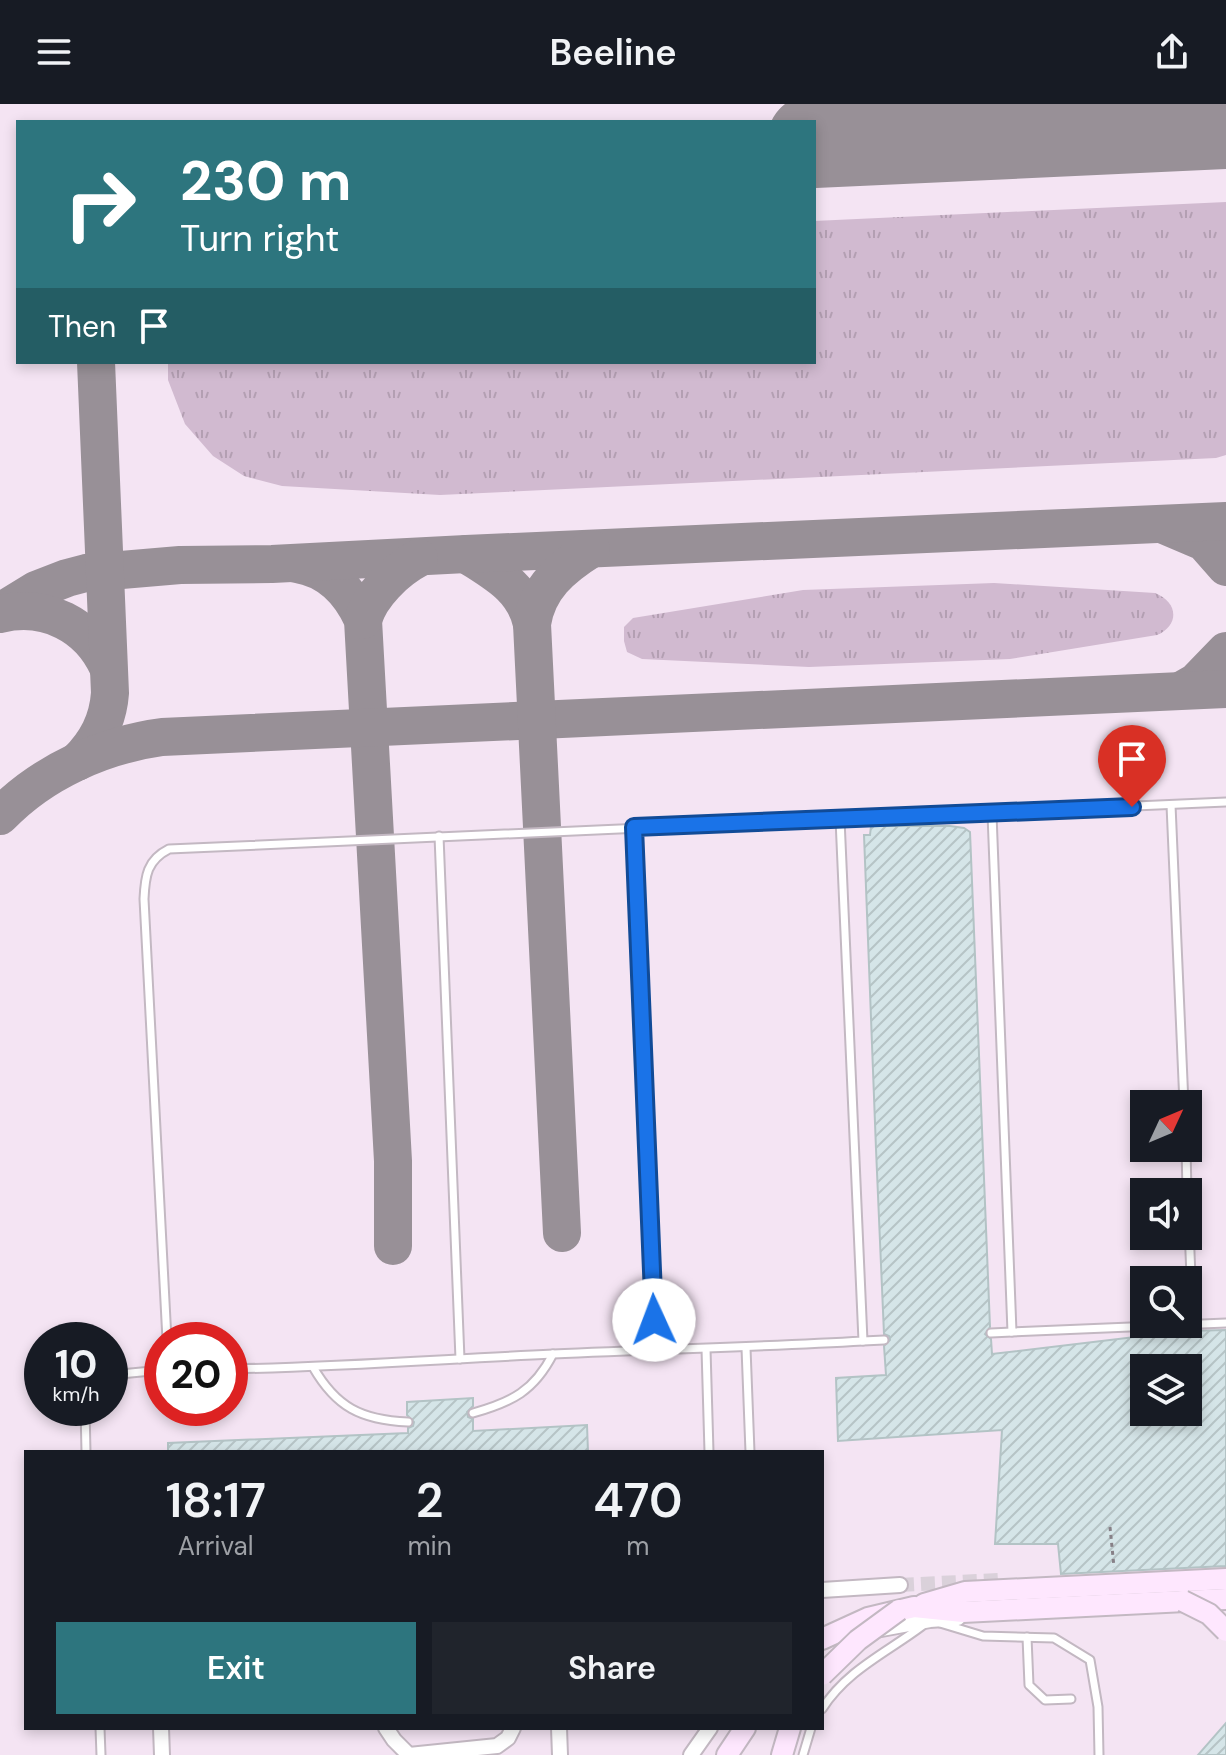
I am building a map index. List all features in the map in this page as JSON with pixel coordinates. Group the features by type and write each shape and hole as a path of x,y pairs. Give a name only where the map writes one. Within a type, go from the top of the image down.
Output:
{"main road":[{"path":"824,1673 858,1640 914,1612 965,1592 1226,1579"},
{"path":"1183,1601 1209,1614 1226,1631"},
{"path":"824,1638 845,1626 914,1612 1226,1601"},
{"path":"727,1755 744,1730"},
{"path":"782,1755 789,1730"}],"street":[{"path":"824,1590 900,1585"},
{"path":"824,1638 914,1612 1226,1601"},
{"path":"161,1730 162,1755"},
{"path":"387,1730 409,1755 454,1753 497,1746 508,1738 512,1730"},
{"path":"559,1730 560,1755"},
{"path":"691,1755 709,1730"}],"lane":[{"path":"166,1322 144,899 148,867 160,853 180,847 1226,802"},
{"path":"1171,805 1183,1090"},
{"path":"992,814 1012,1332"},
{"path":"840,819 863,1341"},
{"path":"634,827 656,1350"},
{"path":"439,836 460,1359"},
{"path":"1202,1324 1226,1323"},
{"path":"991,1333 1130,1327"},
{"path":"248,1369 884,1340"},
{"path":"746,1348 750,1450"},
{"path":"706,1349 709,1450"},
{"path":"473,1413 516,1398 538,1377 553,1354"},
{"path":"313,1367 337,1400 354,1411 373,1418 408,1422"},
{"path":"85,1426 86,1450"},
{"path":"824,1707 857,1668 893,1647 914,1612 983,1636 1054,1638 1090,1660 1098,1707 1099,1755"},
{"path":"1027,1637 1029,1685 1045,1700 1071,1699"},
{"path":"100,1730 101,1755"},
{"path":"803,1755 810,1730"}],"path":[{"path":"1110,1527 1116,1585"}],"shaded area":[{"path":"0,104 1226,104 1226,1755 0,1755"}],"green space":[{"path":"1226,202 1226,455 1216,458 440,495 282,486 244,476 213,456 185,424 168,380 168,364 816,364 816,221"},
{"path":"994,583 1155,593 1172,608 1173,620 1157,635 1010,659 809,667 642,659 627,652 624,641 624,627 633,618 803,590"}],"building":[{"path":"871,826 950,826 970,832 990,1327 985,1334 991,1339 992,1354 1130,1338 1202,1338 1202,1331 1226,1330 1226,1566 1061,1574 1058,1544 995,1544 1002,1430 838,1441 836,1378 886,1375 884,1346 890,1340 884,1334 864,835 870,835"},
{"path":"473,1398 473,1406 467,1412 468,1417 473,1419 473,1431 587,1425 588,1450 168,1450 168,1443 408,1433 414,1422 407,1415 407,1402"},
{"path":"1226,1723 1226,1755 1198,1755"}],"taxiway":[{"path":"77,762 100,730 110,693 96,364"},
{"path":"0,612 36,590 86,573 180,565 272,564 1226,521"},
{"path":"1164,525 1204,542 1226,567"},
{"path":"562,1233 532,624 539,600 552,580 591,549"},
{"path":"466,554 507,582 522,600 532,624"},
{"path":"363,620 371,601 385,584 419,558"},
{"path":"297,564 319,571 337,583 352,600 363,620 393,1161 393,1246"},
{"path":"0,614 34,612 64,621 90,639 108,667"},
{"path":"1182,690 1196,682 1226,651"},
{"path":"0,816 35,786 75,763 118,747 162,737 1226,689"}],"runway":[{"path":"816,141 1226,122"}],"tunnel":[{"path":"900,1585 998,1580"}],"route":[{"path":"654,1320 634,827 1132,807"}]}
